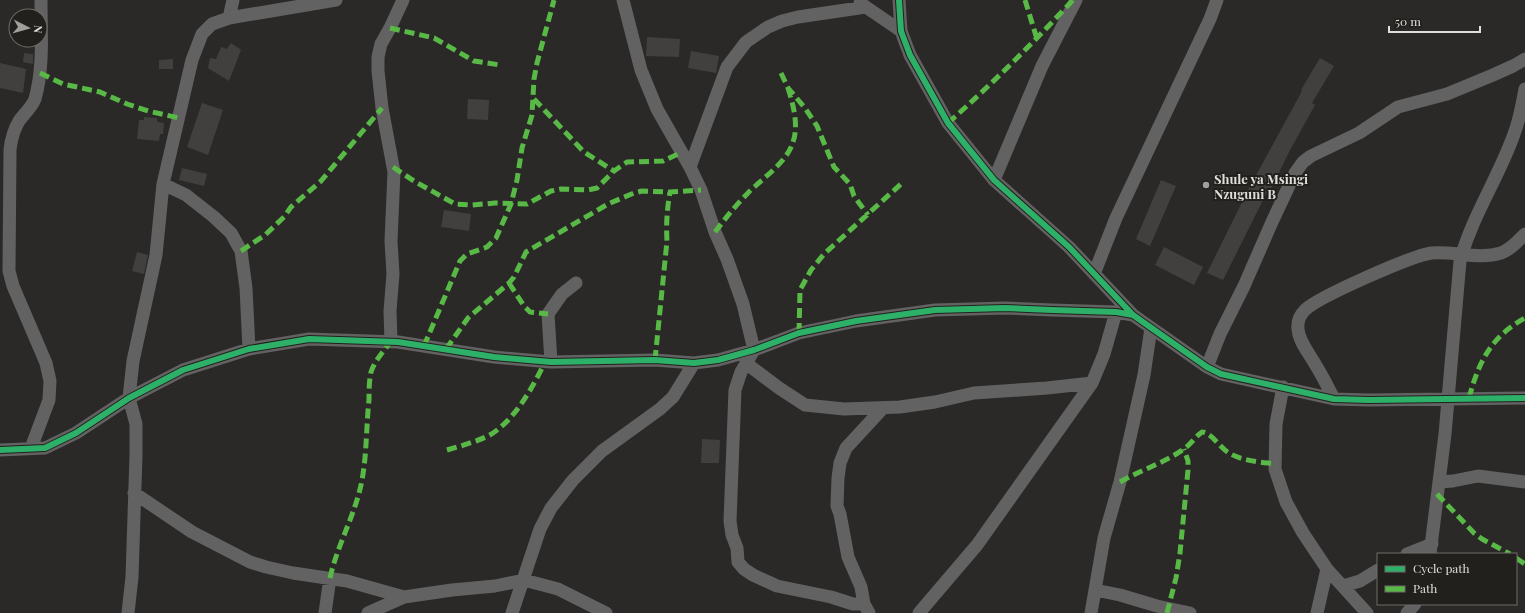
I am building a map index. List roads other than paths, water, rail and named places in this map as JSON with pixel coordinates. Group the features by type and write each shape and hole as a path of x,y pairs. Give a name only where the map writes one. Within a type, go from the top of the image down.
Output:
{"street":[{"path":"229,18 233,0"},
{"path":"128,613 132,577 136,455 136,424 129,398 133,361 156,254 163,184 192,60 202,34 212,24 229,18 336,0"},
{"path":"391,341 390,311 393,274 391,241 394,172 382,108 378,57 381,44 403,0"},
{"path":"623,0 641,70 657,109 690,167 701,190 715,232 743,304 754,350 741,372 735,390 730,521 732,535 737,546 739,564 753,575 777,586 831,597 866,608"},
{"path":"853,0 901,31"},
{"path":"899,0 901,31 910,55 948,123 994,180 1069,247 1133,315 1207,367 1221,374 1334,398 1369,400 1525,398"},
{"path":"994,180 1042,66 1076,0"},
{"path":"1094,274 1116,218 1210,19 1217,0"},
{"path":"31,448 49,400 50,382 46,363 13,286 10,271 10,242 4,199 12,133 32,104 40,73 38,1"},
{"path":"690,167 727,67 746,42 768,27 782,21 798,17 866,7"},
{"path":"1207,367 1220,334 1244,286 1272,222 1295,173 1303,162 1311,156 1359,133 1398,107 1454,92 1507,69 1525,59"},
{"path":"1412,553 1431,549 1445,434 1458,272 1462,253 1468,233 1485,200 1514,134 1522,111 1525,91"},
{"path":"163,184 186,195 214,217 230,233 239,247 241,251 246,288 249,349"},
{"path":"1334,398 1300,340 1298,321 1300,315 1306,309 1316,301 1372,275 1419,256 1431,253 1493,255 1503,252 1525,234"},
{"path":"0,252 10,242"},
{"path":"551,362 548,314 562,294 576,283"},
{"path":"0,450 45,448 76,433 129,398 183,370 249,349 309,339 391,341 494,357 551,362 655,360 694,363 718,360 754,350 799,333 856,321 935,310 1005,308 1116,312 1133,315"},
{"path":"919,613 977,545 1092,383 1104,354 1116,312"},
{"path":"1091,613 1104,538 1120,482 1144,375 1151,328"},
{"path":"512,613 540,529 551,508 563,491 602,451 660,409 673,397 694,363"},
{"path":"747,364 805,405 844,409 883,408 935,402 974,393 1092,383"},
{"path":"1284,387 1276,424 1276,474 1286,502 1303,533 1327,569 1368,613"},
{"path":"866,608 861,587 848,557 843,536 840,514 837,506 838,478 842,456 846,448 883,408"},
{"path":"1439,482 1478,476 1525,482"},
{"path":"134,493 192,532 250,562 293,573 347,581 404,597"},
{"path":"1317,613 1327,569"},
{"path":"1343,586 1360,581 1377,571"},
{"path":"324,613 330,578"},
{"path":"368,613 404,597 452,590 487,587 524,580 558,589 606,613"},
{"path":"1095,590 1190,613"},
{"path":"1407,613 1414,605"}],"place":[{"name":"Shule ya Msingi Nzuguni B","path":"1206,185"}]}
